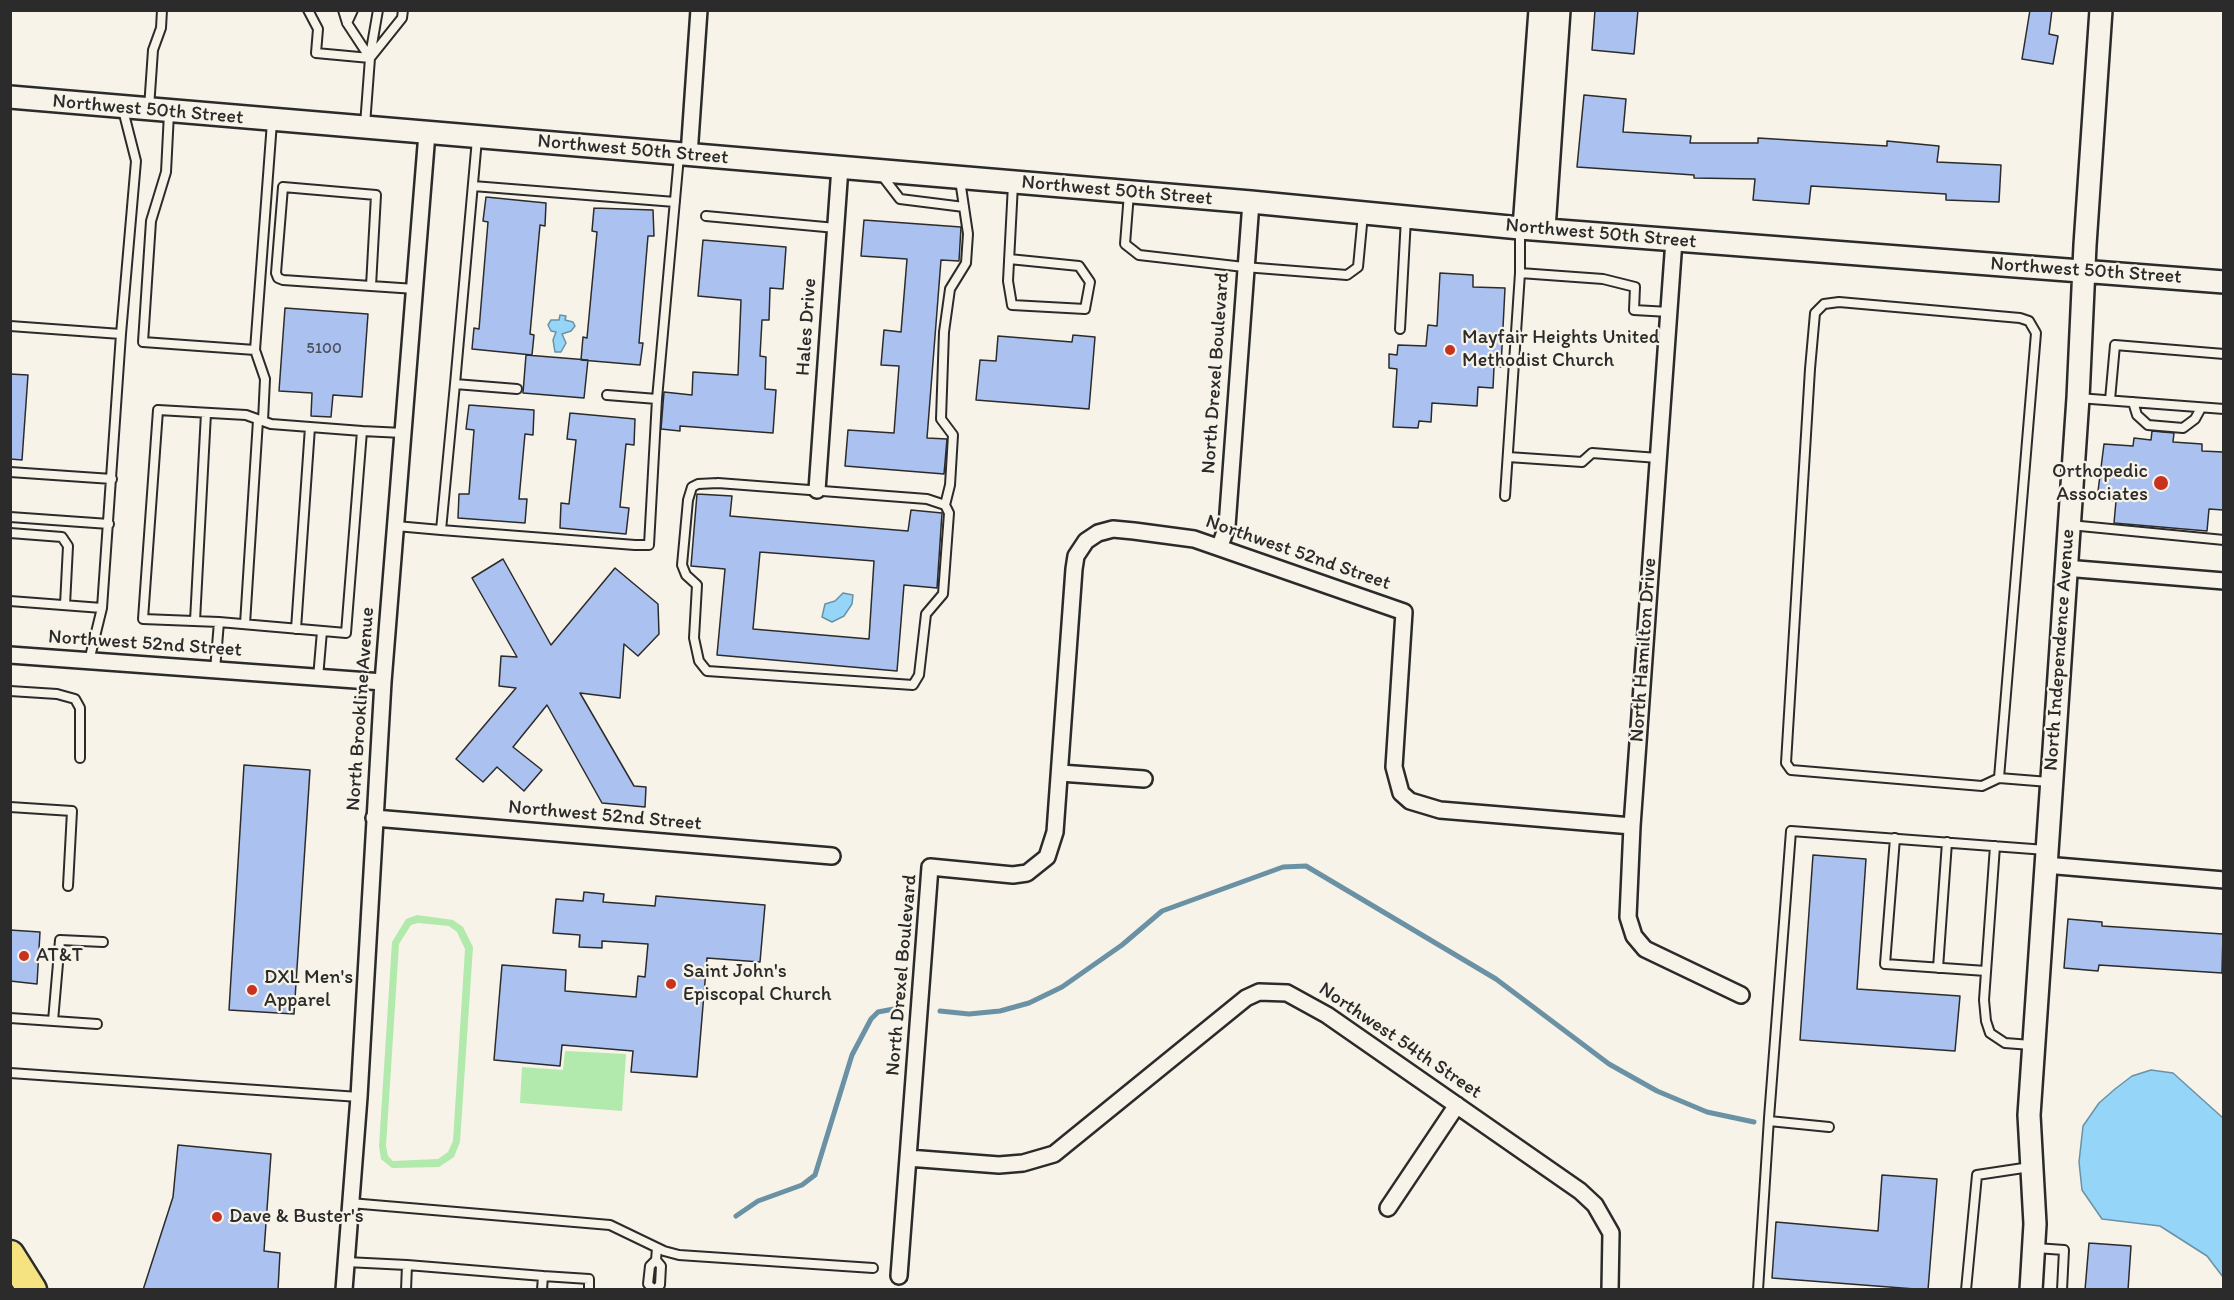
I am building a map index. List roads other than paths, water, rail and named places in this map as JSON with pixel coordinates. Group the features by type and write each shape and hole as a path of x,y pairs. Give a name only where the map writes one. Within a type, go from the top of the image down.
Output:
{"highway":[{"path":"10,1255 32,1290"}],"main road":[{"path":"1529,228 1540,10"},
{"path":"1529,228 1559,10"},
{"name":"North Independence Avenue","path":"2031,1290 2034,1248 2029,1115 2102,10"},
{"name":"Northwest 50th Street","path":"10,97 1251,202 1529,228 2223,282"}],"street":[{"path":"684,155 699,10"},
{"name":"North Brookline Avenue","path":"344,1290 359,1097 383,682 427,133"},
{"name":"Hales Drive","path":"817,490 840,167"},
{"name":"North Drexel Boulevard","path":"1220,546 1227,526 1244,267 1251,202"},
{"name":"North Hamilton Drive","path":"1674,240 1627,894 1628,917 1634,936 1645,949 1742,995"},
{"name":"Northwest 52nd Street","path":"1086,541 1098,533 1113,529 1164,534 1220,546 1404,612 1394,767 1401,793 1410,801 1440,810 1632,826"},
{"name":"North Drexel Boulevard","path":"899,1276 930,867 1013,875 1027,873 1047,857 1053,845 1074,569 1077,555 1086,541"},
{"path":"2065,568 2223,581"},
{"name":"Northwest 52nd Street","path":"10,655 383,682"},
{"path":"1060,773 1144,779"},
{"name":"Northwest 52nd Street","path":"374,818 832,856"},
{"path":"2045,857 2223,880"},
{"name":"Northwest 54th Street","path":"908,1158 999,1165 1023,1163 1054,1154 1246,998 1259,992 1273,990 1302,999 1456,1105 1595,1205 1611,1233 1613,1248 1610,1290"},
{"path":"1388,1208 1456,1105"}],"lane":[{"path":"162,10 161,28 153,50 166,172 151,221 143,342 255,350"},
{"path":"308,10 318,29 316,53 370,58"},
{"path":"342,10 370,58"},
{"path":"347,10 347,22"},
{"path":"347,22 353,10"},
{"path":"364,128 370,58 377,12 370,10"},
{"path":"370,58 402,18 403,10"},
{"path":"89,661 102,609 121,334 136,161 123,107"},
{"path":"245,624 265,379 255,350 272,120"},
{"path":"441,530 478,138"},
{"path":"396,526 649,545 657,399 675,202 684,155"},
{"path":"878,170 900,199 915,203 964,207"},
{"path":"945,506 950,485 953,435 941,419 941,374 950,289 966,263 968,223 959,177"},
{"path":"1010,259 1079,266 1090,282 1085,309 1012,305 1008,281 1014,182"},
{"path":"473,186 675,202"},
{"path":"371,286 376,195 283,187 276,273 278,278 371,286 415,289"},
{"path":"1129,192 1125,244 1139,255 1244,267 1347,275 1358,267 1364,213"},
{"path":"706,216 836,228"},
{"path":"1400,329 1406,217"},
{"path":"1505,496 1520,273 1529,228"},
{"path":"1520,273 1603,279 1635,287 1634,310 1669,312"},
{"path":"2000,778 2018,582 2036,333 2030,321 2020,318 1839,302 1824,304 1815,313 1811,358 1786,764 1791,770 1906,781 1983,786 2000,778 2051,782"},
{"path":"10,326 121,334"},
{"path":"2110,400 2115,345 2223,354"},
{"path":"455,384 517,389"},
{"path":"607,395 657,399"},
{"path":"2078,398 2223,409"},
{"path":"2133,402 2143,423 2183,428 2195,419 2201,408"},
{"path":"362,430 346,633 219,622 143,619 158,410 246,415 260,421 310,427 362,430 403,433"},
{"path":"195,621 207,413"},
{"path":"296,629 310,427"},
{"path":"1508,457 1582,462 1592,453 1658,458"},
{"path":"10,471 112,479"},
{"path":"718,483 817,490 927,499 945,506 949,513 943,594 926,614 919,675 913,685 707,671 699,661 694,638 697,585 686,574 682,565 688,500 692,487 698,484 718,483"},
{"path":"10,517 109,524"},
{"path":"2068,525 2223,540"},
{"path":"10,533 62,537 68,546 65,605"},
{"path":"10,601 102,609"},
{"path":"215,670 219,622"},
{"path":"318,678 322,631"},
{"path":"10,691 57,694 75,699 80,708 80,759"},
{"path":"10,807 72,811 68,886"},
{"path":"1758,1290 1768,1121 1791,831 1995,846 2045,857"},
{"path":"1895,838 1885,964 1986,971"},
{"path":"1938,968 1947,842"},
{"path":"1995,846 1984,1000 1990,1033 2005,1043 2034,1045"},
{"path":"53,1021 60,940 103,942"},
{"path":"10,1018 97,1024"},
{"path":"10,1073 359,1097"},
{"path":"1768,1121 1829,1127"},
{"path":"1966,1290 1977,1175 2030,1167"},
{"path":"350,1203 610,1225 657,1248 679,1255 873,1268"},
{"path":"654,1290 648,1284 650,1266 656,1260 657,1248"},
{"path":"2034,1248 2064,1250 2062,1290"},
{"path":"346,1262 590,1280 589,1290"},
{"path":"406,1290 407,1265"},
{"path":"542,1290 543,1276"}],"water":[{"path":"560,315 566,316 565,320 573,322 575,326 571,331 562,334 566,343 561,352 555,352 553,340 556,332 551,331 548,325 551,320 559,320"},
{"path":"843,593 853,595 852,604 844,616 832,622 822,617 825,604 835,601"},
{"path":"2151,1070 2173,1073 2223,1118 2223,1277 2207,1256 2160,1226 2102,1219 2082,1190 2079,1162 2083,1126 2099,1103 2115,1089 2132,1076"}],"waterway":[{"path":"940,1011 969,1014 1000,1011 1029,1003 1062,987 1122,945 1162,911 1283,867 1306,866 1496,979 1609,1064 1657,1091 1707,1112 1754,1122"},
{"path":"736,1216 758,1201 802,1185 815,1175 852,1055 871,1019 878,1012 899,1008"}],"place":[{"name":"Mayfair Heights United Methodist Church","path":"1450,350"},
{"name":"Orthopedic Associates","path":"2161,483"},
{"name":"AT&T","path":"24,956"},
{"name":"Saint John's Episcopal Church","path":"671,984"},
{"name":"DXL Men's Apparel","path":"252,990"},
{"name":"Dave & Buster's","path":"217,1217"}]}
